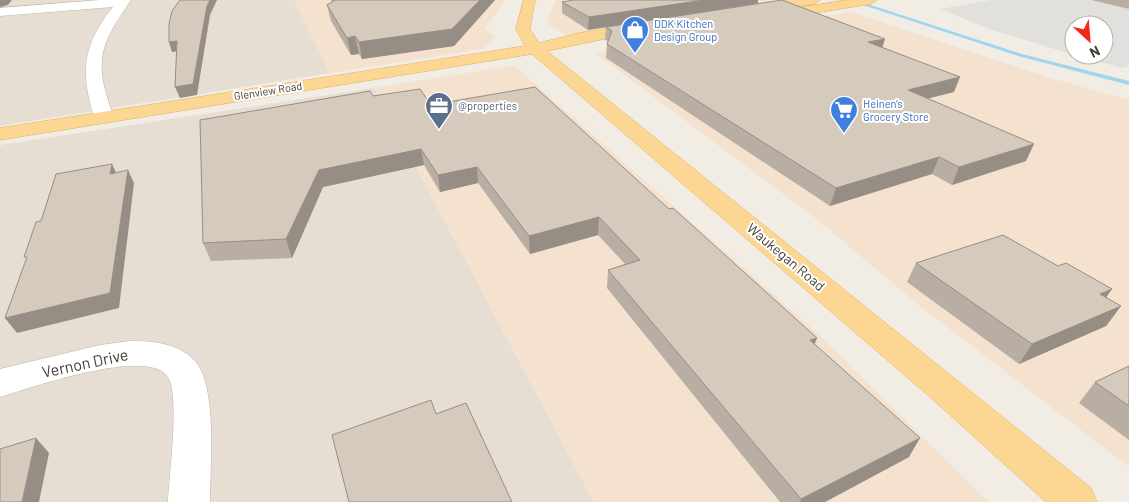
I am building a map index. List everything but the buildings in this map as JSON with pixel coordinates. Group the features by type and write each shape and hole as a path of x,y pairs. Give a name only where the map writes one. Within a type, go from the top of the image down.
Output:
{"main road":[{"name":"Waukegan Road","path":"530,0 527,5 523,29 535,49 943,387 1076,502"},
{"path":"814,0 744,16 871,0"},
{"name":"Glenview Road","path":"1,135 535,49 593,47 655,31"}],"street":[{"path":"0,12 124,1"},
{"path":"104,117 95,94 96,52 100,36 124,1"},
{"name":"Vernon Drive","path":"0,383 100,357 130,353 153,353 169,359 183,370 192,396 189,502"}],"shaded area":[{"path":"0,0 294,0 330,73 0,126"},
{"path":"294,0 505,0 485,28 495,37 483,49 330,73"},
{"path":"556,0 776,0 565,35 548,24 549,14"},
{"path":"991,0 1091,0 1129,9 1129,66 1122,68 1111,65 1114,65 1114,15 1064,15 1064,52 992,30 940,9"},
{"path":"851,12 1054,79 1129,100 1129,467 921,307 819,221 595,53"},
{"path":"514,65 817,333 989,502 594,502 374,88"},
{"path":"374,88 594,502 0,502 0,145"}],"waterway":[{"path":"850,0 1020,55 1129,83"}],"place":[{"name":"DDK Kitchen Design Group","path":"635,54"},
{"name":"@properties","path":"439,130"},
{"name":"Heinen's Grocery Store","path":"844,134"}]}
